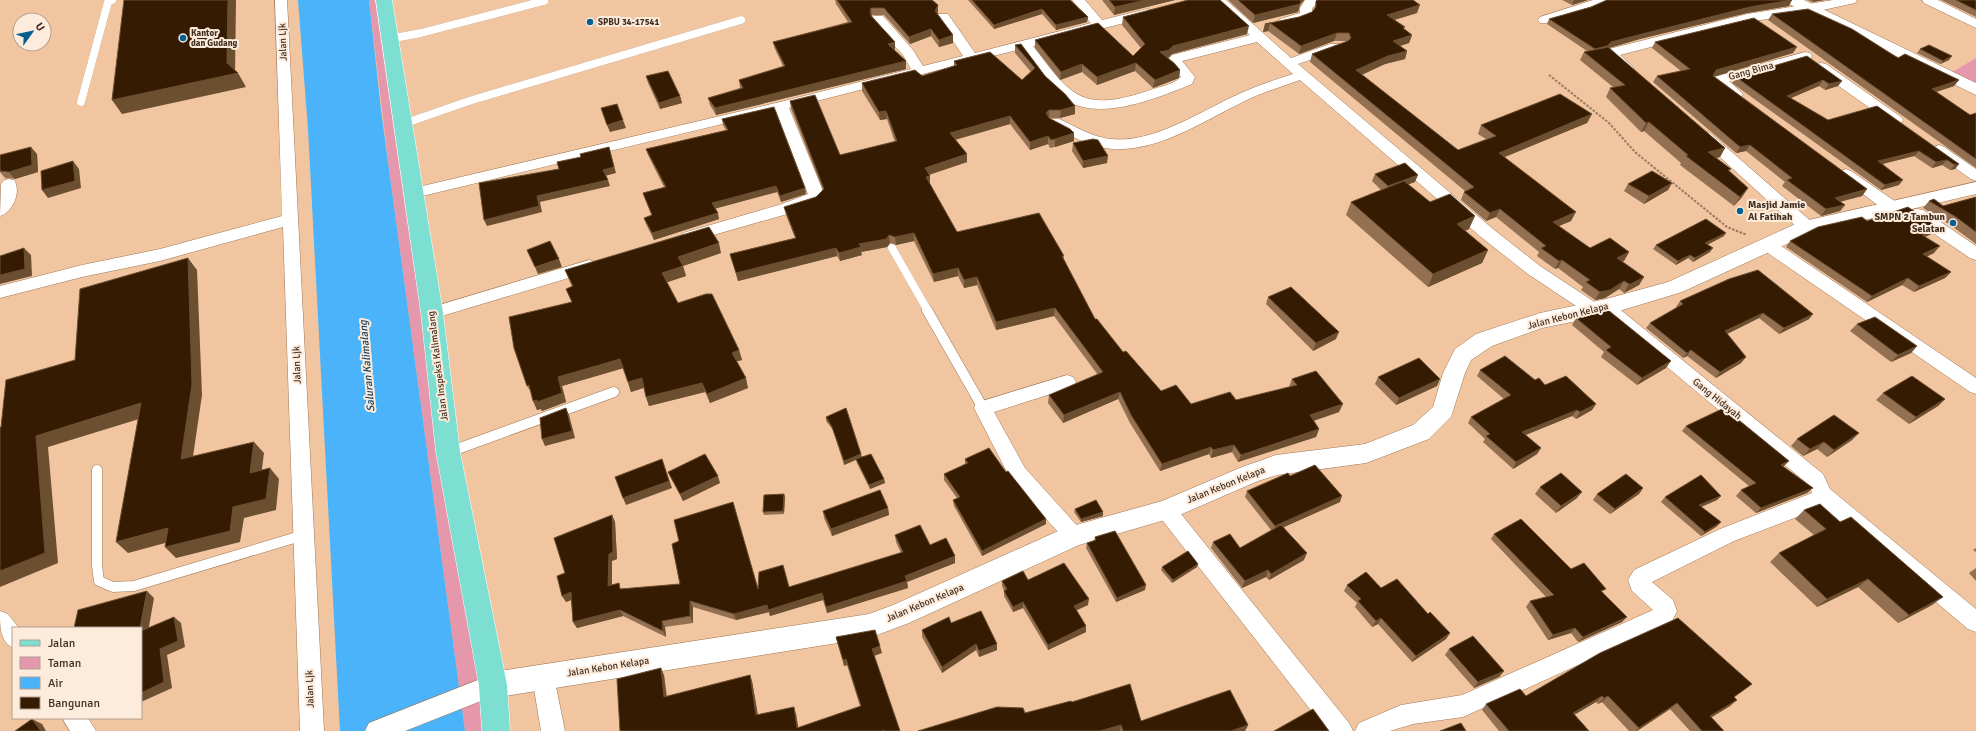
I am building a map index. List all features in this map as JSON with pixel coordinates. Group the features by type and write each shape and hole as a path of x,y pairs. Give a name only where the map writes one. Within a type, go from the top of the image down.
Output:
{"main road":[{"name":"Jalan Inspeksi Kalimalang","path":"384,0 432,313 448,452 493,685 496,731"}],"street":[{"name":"Jalan Ljk","path":"281,0 312,731"},
{"path":"1078,0 1099,25"},
{"name":"Gang Hidayah","path":"1218,0 1263,29 1288,62 1302,75 1486,233 1534,270 1600,308 1816,480 1823,495"},
{"path":"1024,44 1065,93 1083,103 1103,106 1137,98 1187,80 1188,77 1174,61 1178,58 1307,15 1306,8 1311,1 1316,0"},
{"path":"1792,0 1976,90"},
{"path":"1635,75 1611,54 1750,18 1809,9 1851,0"},
{"path":"1928,0 1976,24"},
{"path":"1545,20 1594,2"},
{"path":"414,192 781,106 1158,10"},
{"path":"943,17 971,57"},
{"path":"1750,18 1755,19 1768,28"},
{"path":"878,19 908,52 919,70"},
{"path":"1288,62 1340,45"},
{"path":"1792,47 1906,127"},
{"name":"Gang Bima","path":"1745,101 1718,80 1805,56"},
{"path":"1054,122 1091,139 1110,144 1124,145 1139,142 1190,122 1248,95 1302,75"},
{"path":"674,241 788,208 816,197 815,191 781,106"},
{"path":"1695,127 1758,181 1807,227"},
{"path":"1925,141 1976,176"},
{"path":"1833,165 1976,254"},
{"path":"0,211 4,209 9,184"},
{"name":"Jalan Kebon Kelapa","path":"493,685 869,626 900,615 1074,536 1166,510 1250,474 1276,465 1366,453 1421,432 1443,411 1454,373 1463,355 1484,340 1540,321 1600,308 1675,287 1807,227 1896,205 1976,188"},
{"path":"0,292 82,270 160,255 291,219"},
{"path":"1768,245 1976,387"},
{"path":"432,313 605,262"},
{"path":"1067,382 983,408 1018,474 1074,536"},
{"path":"1367,731 1381,722 1427,710 1463,706 1663,616 1666,612 1665,607 1639,584 1641,577 1727,535 1817,501 1823,495 1976,622"},
{"path":"1166,510 1341,731"},
{"path":"0,621 12,637"},
{"path":"543,677 553,731"},
{"path":"377,731 493,685"},
{"path":"75,719 84,731"}],"lane":[{"path":"81,102 108,2 112,0"},
{"path":"390,39 421,33 544,1"},
{"path":"403,124 468,101 741,20"},
{"path":"892,248 983,408"},
{"path":"448,452 614,392"},
{"path":"97,470 96,566 99,580 113,587 134,586 304,535"}],"path":[{"path":"1549,75 1609,124 1635,152 1727,227 1768,245"}],"green space":[{"path":"369,0 384,0 496,731 465,731 390,176"},
{"path":"1976,58 1976,89 1949,74"}],"water":[{"name":"Saluran Kalimalang","path":"298,0 369,0 381,110 465,731 340,731 308,129"}],"building":[{"name":"Kantor dan Gudang","path":"124,0 228,0 227,63 238,73 112,100"},
{"path":"837,0 932,0 938,5 935,11 953,35 939,40 931,29 909,37 884,8 871,8 871,16 895,42 888,44 906,61 715,108 708,98 743,88 739,80 785,66 773,42 852,22"},
{"path":"972,0 1070,0 1088,17 1056,25 1042,9 994,25"},
{"path":"1109,0 1145,0 1115,7"},
{"path":"1188,0 1220,0 1249,26 1173,46 1169,50 1160,52 1180,70 1155,80 1136,63 1097,77 1082,64 1061,72 1035,40 1098,23 1133,56 1145,44 1123,17"},
{"path":"1238,0 1301,0 1300,4 1255,15"},
{"path":"1317,0 1413,0 1420,5 1387,15 1405,27 1403,28 1412,35 1393,41 1407,51 1388,56 1356,70 1458,150 1496,136 1481,125 1560,94 1592,114 1499,153 1576,212 1553,222 1590,248 1610,238 1629,252 1617,258 1644,277 1631,284 1624,281 1610,290 1600,292 1586,282 1590,280 1562,260 1559,261 1541,248 1546,246 1500,209 1490,213 1464,192 1474,187 1312,54 1348,41 1351,38 1349,33 1337,33 1301,46 1270,23 1265,24 1299,17 1312,12 1316,7"},
{"path":"1607,0 1792,0 1750,7 1611,42 1607,46 1595,49 1549,19 1591,7"},
{"path":"1956,0 1976,0 1976,10"},
{"path":"1808,9 1852,29 1898,58 1905,54 1959,80 1932,89 1970,115 1976,113 1976,159 1772,14"},
{"path":"1754,18 1797,47 1716,70 1713,76 1867,189 1835,198 1845,205 1826,209 1787,180 1792,178 1750,145 1740,147 1657,76 1690,69 1655,42"},
{"path":"1021,44 1045,76 1065,94 1075,106 1061,110 1049,110 1046,113 1049,118 1070,129 1074,133 1051,140 1048,136 1030,142 1010,116 950,133 967,154 925,168 930,176 926,177 957,232 1039,213 1064,256 1062,256 1095,319 1097,319 1123,352 1126,351 1161,391 1176,385 1191,404 1230,392 1236,400 1297,385 1292,379 1316,371 1343,404 1310,415 1319,429 1241,455 1234,445 1213,450 1211,447 1162,464 1131,415 1120,392 1064,415 1049,395 1103,372 1055,308 996,322 977,277 964,280 958,268 933,274 914,233 895,237 889,235 886,239 859,244 861,247 839,253 836,248 736,273 730,254 796,238 784,207 816,197 824,189 790,101 815,95 840,155 897,141 886,111 879,112 862,83 915,70 922,76 957,65 954,61 990,52 1022,80 1035,68 1015,45"},
{"path":"1929,45 1952,56 1943,61 1920,49"},
{"path":"1608,47 1725,148 1708,152 1731,169 1728,170 1748,188 1740,197 1686,156 1688,155 1649,122 1646,123 1610,88 1625,85 1584,52"},
{"path":"1807,56 1842,81 1829,84 1823,80 1787,96 1828,120 1877,106 1959,164 1955,165 1947,160 1936,162 1919,151 1878,161 1903,180 1885,185 1736,77"},
{"path":"668,71 680,96 659,103 646,76"},
{"path":"617,104 623,120 607,125 601,108"},
{"path":"774,107 805,188 780,196 776,186 712,203 718,213 652,233 644,218 652,215 643,193 666,187 646,149 728,130 722,119"},
{"path":"1093,139 1098,140 1108,156 1083,161 1073,143"},
{"path":"31,147 32,165 9,172 0,171 0,155"},
{"path":"609,147 614,167 603,170 608,180 537,196 539,206 484,220 479,183 559,169 557,162 581,157 580,154"},
{"path":"73,161 75,181 42,190 41,171"},
{"path":"1405,163 1418,175 1388,186 1375,174"},
{"path":"1652,171 1672,183 1649,196 1628,184"},
{"path":"1404,181 1430,202 1450,194 1475,216 1457,224 1488,250 1433,274 1351,202"},
{"path":"1976,197 1976,232 1956,217 1929,201 1934,199 1943,206"},
{"path":"1908,207 1937,227 1922,235 1940,246 1923,254 1951,272 1919,286 1908,278 1872,296 1790,241 1818,227 1862,217 1867,221"},
{"path":"1706,219 1726,233 1705,243 1713,248 1695,258 1690,255 1678,261 1656,245"},
{"path":"709,227 719,243 678,257 683,266 662,273 678,303 706,294 712,294 739,350 732,353 746,378 707,394 702,383 646,397 642,378 628,382 620,359 558,377 562,393 537,402 537,400 533,401 529,385 527,386 514,348 509,317 572,302 566,289 573,286 565,270"},
{"path":"550,241 559,259 535,267 527,250"},
{"path":"24,248 25,269 0,275 0,256"},
{"path":"188,258 192,384 181,459 254,442 250,473 270,468 266,499 233,507 230,531 165,547 168,528 116,542 141,403 36,436 45,553 0,571 0,428 6,380 75,360 80,289"},
{"path":"1758,270 1813,314 1784,328 1763,313 1725,331 1746,357 1720,372 1691,350 1687,353 1650,323 1683,304 1680,301 1729,279"},
{"path":"1291,287 1339,332 1316,343 1268,297"},
{"path":"1608,310 1671,361 1642,378 1606,350 1611,347 1576,318"},
{"path":"1875,317 1917,346 1898,355 1857,324"},
{"path":"1505,356 1535,380 1539,378 1545,385 1566,376 1596,404 1580,412 1577,410 1522,432 1541,448 1516,462 1486,436 1490,434 1471,417 1511,395 1480,370"},
{"path":"1419,358 1440,379 1399,398 1378,377"},
{"path":"1912,376 1945,399 1916,417 1883,393"},
{"path":"566,408 572,431 542,439 540,418"},
{"path":"846,408 861,454 844,461 832,427 826,417"},
{"path":"1724,408 1789,461 1781,465 1813,488 1761,508 1741,490 1756,483 1686,426"},
{"path":"1834,415 1859,433 1834,450 1824,442 1810,449 1797,439"},
{"path":"989,448 1006,472 1008,471 1046,519 982,551 953,500 960,497 944,474 968,463 965,459"},
{"path":"705,454 718,476 680,494 668,472"},
{"path":"871,454 884,479 869,485 856,459"},
{"path":"662,459 669,481 623,498 615,477"},
{"path":"1315,465 1342,496 1275,526 1247,491 1288,473 1290,476"},
{"path":"1561,473 1582,492 1561,506 1540,487"},
{"path":"1626,474 1643,488 1615,509 1597,494"},
{"path":"1701,475 1721,496 1699,505 1721,522 1705,532 1665,497"},
{"path":"880,490 888,508 831,529 823,511"},
{"path":"784,494 783,511 763,512 764,495"},
{"path":"1096,500 1103,512 1081,519 1075,509"},
{"path":"733,502 758,589 759,572 783,565 789,587 903,552 895,535 920,525 930,545 946,538 955,556 905,576 907,581 826,607 822,593 768,610 767,605 734,614 690,601 690,616 662,621 663,631 620,610 573,622 571,592 562,596 557,576 565,573 554,538 612,515 613,552 609,554 608,586 619,583 620,589 680,584 672,544 679,541 674,520"},
{"path":"1820,504 1840,522 1851,517 1943,597 1909,615 1868,579 1827,599 1779,553 1826,529 1804,510"},
{"path":"1521,519 1571,569 1584,563 1606,589 1601,591 1627,617 1583,637 1575,628 1553,635 1530,601 1554,595 1494,534"},
{"path":"1281,525 1307,553 1271,574 1268,570 1245,581 1213,542 1230,534 1240,548"},
{"path":"1115,531 1146,585 1117,598 1087,543 1096,540 1095,537"},
{"path":"1188,551 1198,564 1173,580 1162,567"},
{"path":"1064,563 1089,599 1074,606 1086,626 1048,645 1023,602 1013,607 1004,591 1007,589 1002,581 1023,571 1028,580"},
{"path":"1366,572 1381,588 1397,579 1428,614 1430,612 1450,633 1416,656 1381,618 1376,621 1358,601 1361,599 1347,585"},
{"path":"147,591 140,627 74,627 78,610"},
{"path":"981,611 997,644 979,651 976,644 942,667 922,630 949,617 951,623"},
{"path":"174,617 178,641 160,649 164,682 142,693 142,631"},
{"path":"1678,618 1752,684 1734,697 1737,700 1710,716 1724,731 1702,731 1677,703 1639,728 1608,696 1604,698 1602,696 1573,713 1589,731 1509,731 1486,704 1520,689 1526,696 1600,653"},
{"path":"875,630 880,646 872,649 900,731 620,731 617,679 661,668 664,697 750,675 756,715 794,707 797,728 861,706 846,659 843,660 836,637"},
{"path":"1473,636 1504,671 1478,682 1449,649"},
{"path":"1130,684 1141,721 1230,690 1248,725 1231,731 1123,731 1121,725 1100,731 918,731 997,707 1023,708 1025,713 1071,701 1072,702"},
{"path":"1313,709 1329,731 1274,731"},
{"path":"32,719 41,731 15,731"},
{"path":"1461,723 1466,731 1440,731"}],"place":[{"name":"SPBU 34-17541","path":"590,22"},
{"name":"Kantor dan Gudang","path":"183,38"},
{"name":"Masjid Jamie Al Fatihah","path":"1740,211"},
{"name":"SMPN 2 Tambun Selatan","path":"1953,223"}]}
